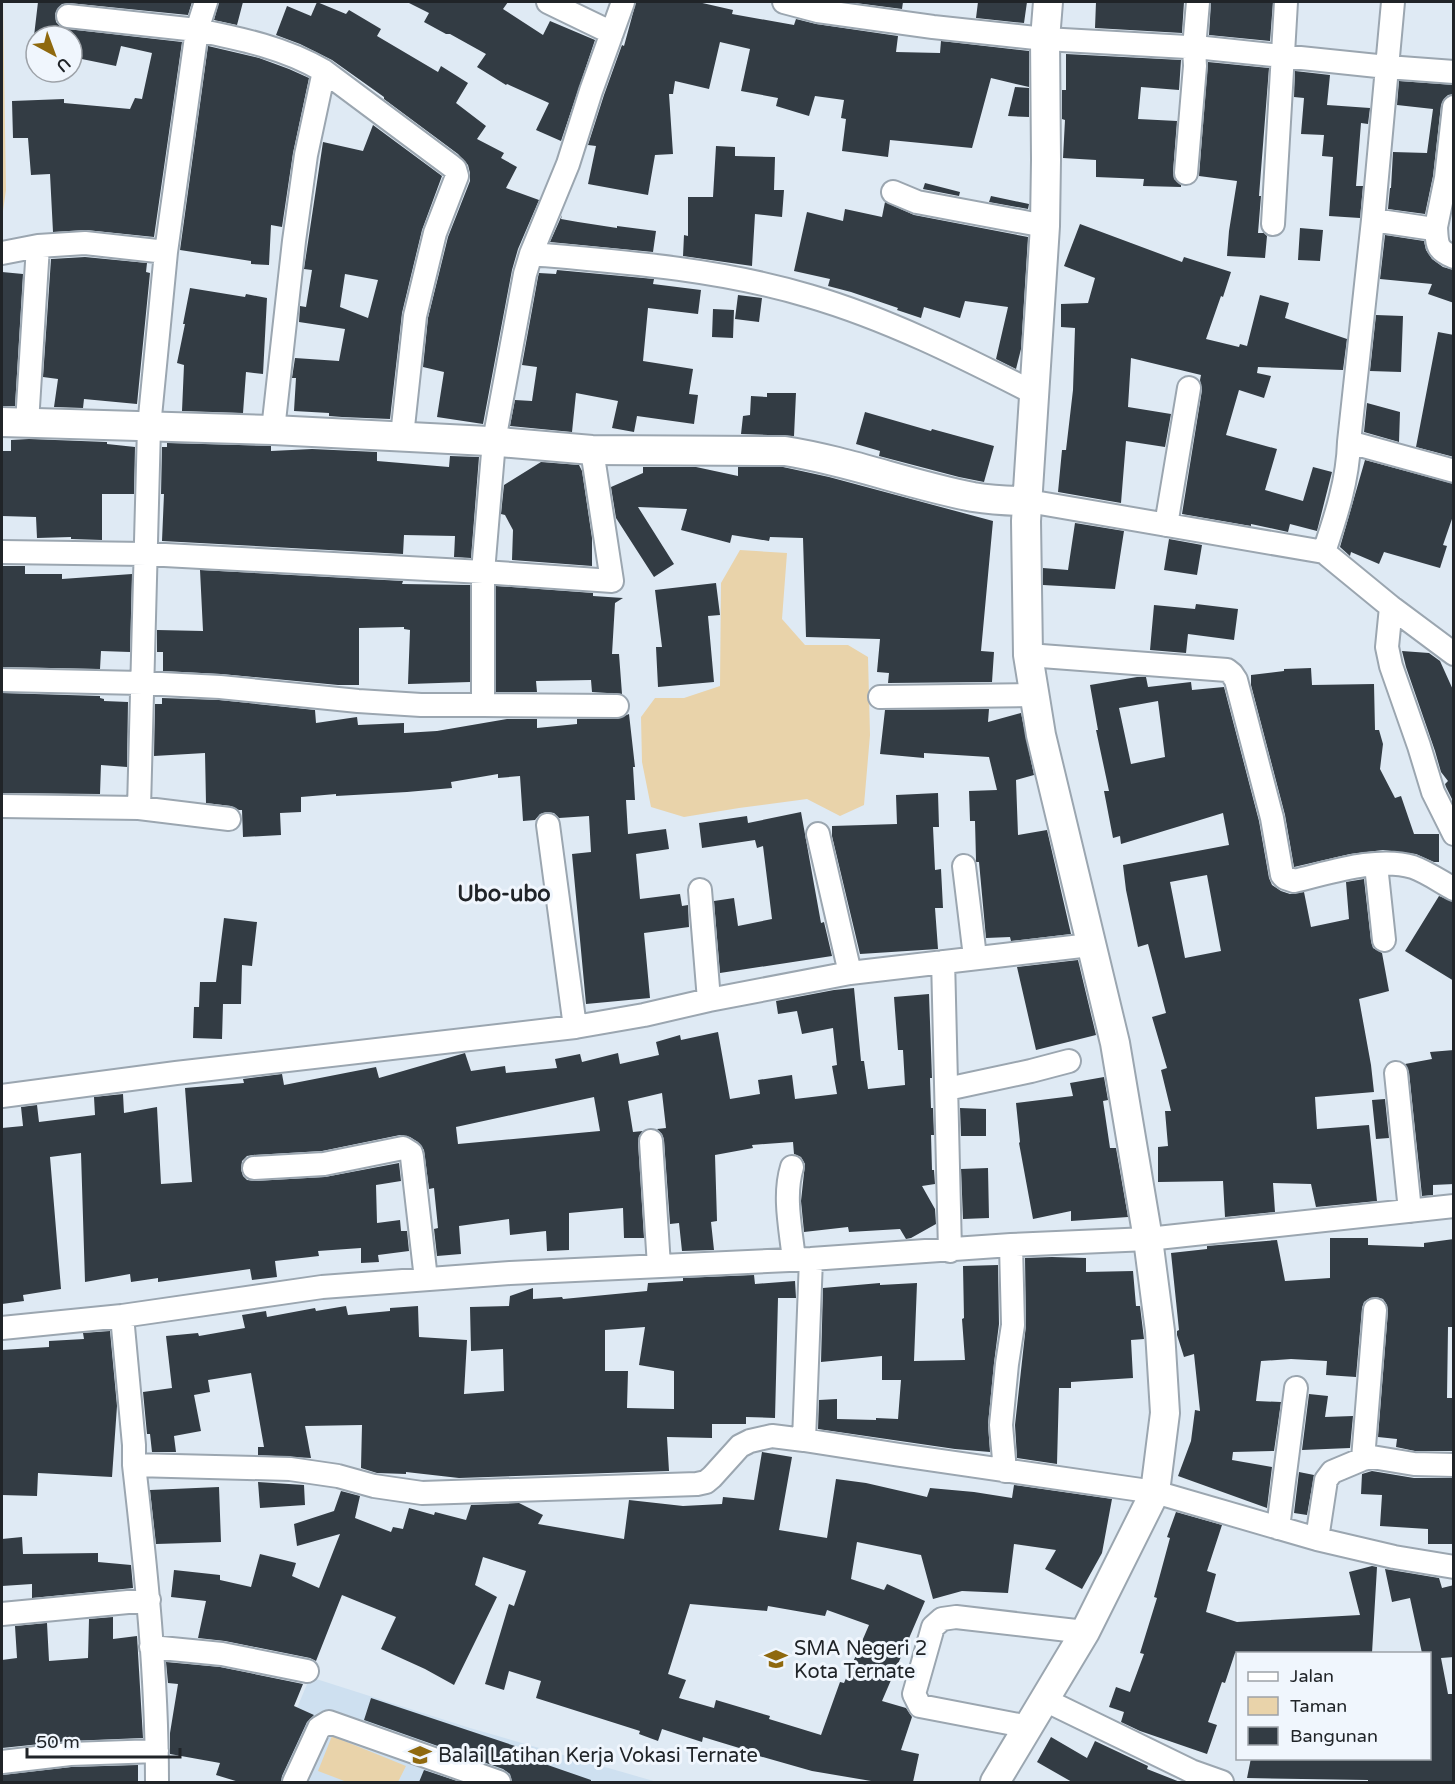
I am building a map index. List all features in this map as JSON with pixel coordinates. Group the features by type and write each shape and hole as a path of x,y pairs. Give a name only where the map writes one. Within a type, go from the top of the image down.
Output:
{"street":[{"path":"138,808 149,427 166,252 197,30 206,2"},
{"path":"548,2 612,33"},
{"path":"483,705 483,572 494,441 525,274 568,164 623,2"},
{"path":"784,2 818,11 880,20 1045,39 1282,55 1454,72"},
{"path":"995,1782 1085,1632 1155,1492 1165,1413 1160,1332 1148,1239 1115,1043 1041,735 1028,655 1026,521 1045,216 1045,39 1048,2"},
{"path":"1186,173 1198,2"},
{"path":"1273,224 1286,2"},
{"path":"1324,552 1338,511 1349,456 1393,2"},
{"path":"68,16 197,30 252,41 306,61 324,71 455,169 457,176 435,233 415,315 402,436"},
{"path":"273,430 306,155 324,71"},
{"path":"1454,107 1446,178 1436,227 1439,249 1454,257"},
{"path":"893,192 917,202 1045,216"},
{"path":"1373,220 1426,228 1436,227"},
{"path":"2,253 38,246 85,243 166,252"},
{"path":"38,246 14,423 402,436 592,450 785,451 809,454 973,497 1028,501 1324,552 1390,607 1454,654"},
{"path":"531,254 682,269 737,278 809,296 930,341 1034,393"},
{"path":"1166,525 1189,388"},
{"path":"1349,442 1454,471"},
{"path":"2,552 146,554 612,580 592,450"},
{"path":"1390,607 1387,647 1391,666 1433,792 1454,834"},
{"path":"1028,655 1227,670 1236,680 1272,818 1282,875 1285,879 1294,881 1358,866 1402,865 1413,867 1454,889"},
{"path":"2,680 142,682 421,705 617,706"},
{"path":"880,698 1035,695"},
{"path":"2,806 138,808 229,819"},
{"path":"548,825 575,1027"},
{"path":"818,834 850,973"},
{"path":"1376,865 1383,940"},
{"path":"964,866 975,957"},
{"path":"700,890 709,1000"},
{"path":"2,1096 176,1073 575,1027 850,973 1090,945"},
{"path":"943,962 950,1251"},
{"path":"946,1089 1069,1061"},
{"path":"1396,1073 1410,1211"},
{"path":"651,1141 659,1266"},
{"path":"254,1168 324,1164 406,1149 412,1157 426,1279"},
{"path":"792,1167 789,1176 789,1206 803,1260 804,1440"},
{"path":"2,1328 122,1316 322,1287 510,1273 803,1260 1011,1245 1148,1239 1454,1206"},
{"path":"1005,1471 1001,1425 1013,1325 1011,1245"},
{"path":"1363,1459 1374,1310"},
{"path":"122,1316 134,1465 149,1600 157,1782"},
{"path":"1278,1528 1296,1388"},
{"path":"134,1465 290,1469 422,1493 697,1484 706,1482 712,1477 740,1446 750,1441 772,1437 1155,1492 1317,1539 1394,1557 1454,1567"},
{"path":"1317,1539 1326,1480 1332,1472 1372,1457 1414,1464 1454,1465"},
{"path":"2,1614 149,1600"},
{"path":"1029,1727 920,1706 914,1694 933,1627 942,1619 956,1617 1085,1632"},
{"path":"151,1647 222,1654 308,1671"},
{"path":"1045,1700 1191,1771 1222,1782"},
{"path":"294,1782 319,1728 329,1722 499,1782"},
{"path":"2,1762 70,1754 157,1751"}],"shaded area":[{"name":"Balai Latihan Kerja Vokasi Ternate","path":"310,1677 470,1728 657,1782 266,1782"}],"green space":[{"path":"2,2 6,190 3,211 2,211"},
{"path":"740,550 787,553 782,619 805,645 848,645 868,657 870,735 864,805 840,816 807,799 684,817 651,807 642,762 641,717 655,698 684,698 720,686 721,583"},
{"path":"332,1736 406,1766 398,1782 347,1782 318,1771"}],"building":[{"path":"38,2 192,2 188,15 69,3 62,4 58,8 55,14 58,24 35,24"},
{"path":"219,2 243,2 237,25 214,20"},
{"path":"317,2 346,14 349,10 381,29 377,36 438,72 441,66 468,83 456,103 486,126 477,139 504,153 501,158 517,167 506,188 539,200 518,249 512,270 483,424 437,417 444,372 423,367 428,318 448,237 470,181 468,165 458,154 332,60 276,35 287,6 311,16"},
{"path":"407,2 508,2 503,9 543,35 550,21 595,40 561,141 536,130 549,103 506,85 477,67 486,54 424,22 429,13"},
{"path":"636,2 698,2 733,10 732,14 794,25 796,19 898,36 896,52 940,53 941,41 1029,51 1029,87 991,78 972,148 890,140 888,157 842,151 846,119 841,118 844,100 815,96 809,116 776,106 778,98 741,91 750,49 720,42 709,89 675,81 673,94 669,94 673,154 655,155 648,195 588,184 596,146 588,145 622,45 624,46"},
{"path":"848,2 903,2 902,9"},
{"path":"978,2 1027,2 1024,23 976,18"},
{"path":"1096,2 1184,2 1182,33 1095,28"},
{"path":"1211,2 1273,2 1270,41 1209,35"},
{"path":"84,31 182,42 154,237 86,230 53,232 50,174 31,175 28,138 13,138 12,101 64,99 64,103 130,109 135,98 142,99 152,53 121,46 116,66 84,59"},
{"path":"208,46 259,58 309,78 293,153 282,227 271,225 269,265 251,264 251,261 180,250"},
{"path":"1066,54 1181,60 1179,90 1141,87 1138,119 1177,121 1173,172 1174,179 1181,187 1143,186 1144,179 1096,177 1096,160 1063,158 1065,120 1062,119 1062,90 1066,90"},
{"path":"1208,62 1269,68 1258,233 1264,233 1267,236 1265,258 1227,256 1237,181 1199,176"},
{"path":"1295,71 1330,75 1327,105 1370,108 1368,124 1361,123 1356,186 1363,186 1360,218 1329,216 1333,157 1322,156 1324,135 1301,134 1304,98 1294,97"},
{"path":"1399,81 1454,85 1454,94 1448,95 1441,105 1433,176 1425,214 1388,209 1393,152 1427,153 1433,109 1397,105"},
{"path":"1015,87 1029,88 1029,117 1008,116"},
{"path":"373,125 442,176 422,230 402,313 390,419 329,416 329,413 294,411 296,378 292,378 295,358 339,361 345,329 299,322 300,306 306,307 312,270 304,269 323,142 363,151","holes":["345,274 378,280 368,318 340,307"]},
{"path":"716,146 735,147 735,156 775,157 774,190 784,190 782,217 755,214 752,266 683,256 684,235 688,236 688,197 713,197"},
{"path":"925,183 960,192 959,196 923,189"},
{"path":"991,196 1029,204 1028,209 989,202"},
{"path":"885,202 914,215 1028,237 1021,349 1016,369 996,359 1008,307 965,301 960,318 924,307 921,318 897,310 898,308 828,286 830,279 794,271 807,212 843,221 845,209 882,217"},
{"path":"562,215 561,219 578,222 656,231 653,252 550,242"},
{"path":"1080,224 1182,262 1184,257 1231,272 1206,339 1239,347 1240,344 1247,346 1260,295 1289,303 1285,318 1347,339 1343,370 1258,367 1257,373 1271,376 1264,398 1239,390 1226,435 1277,449 1265,490 1303,501 1313,467 1332,472 1317,531 1290,524 1288,532 1182,514 1202,390 1201,375 1131,358 1128,407 1171,414 1165,447 1126,441 1121,503 1058,492 1062,450 1066,450 1073,390 1075,328 1061,327 1061,304 1088,303 1095,278 1064,266"},
{"path":"1300,228 1323,230 1320,261 1298,260"},
{"path":"1385,235 1424,241 1426,250 1432,259 1443,267 1454,270 1454,303 1428,294 1432,284 1380,279"},
{"path":"85,257 147,263 146,272 150,273 137,404 84,399 83,408 54,407 58,379 43,377 51,259"},
{"path":"557,270 654,279 653,284 701,290 698,314 648,308 643,361 693,369 689,394 698,395 694,424 637,416 634,432 612,428 618,401 576,393 572,432 510,426 515,400 532,401 537,367 522,365 539,273 556,274"},
{"path":"2,272 23,274 15,406 2,406"},
{"path":"190,288 245,297 246,294 267,298 263,374 246,372 243,413 182,411 184,365 177,363"},
{"path":"738,295 762,298 759,322 735,319"},
{"path":"713,309 734,310 733,338 712,337"},
{"path":"1376,315 1403,316 1401,372 1370,371"},
{"path":"1438,332 1454,335 1454,457 1416,447"},
{"path":"767,393 796,393 794,436 741,434 743,416 750,415 751,396 767,397"},
{"path":"1367,403 1400,412 1399,442 1364,432"},
{"path":"865,412 994,446 984,482 879,456 880,451 856,444"},
{"path":"11,440 107,442 107,444 135,447 134,494 102,494 102,540 71,539 71,537 37,538 36,517 2,516 2,451 11,451"},
{"path":"167,443 271,446 271,451 312,449 377,452 377,461 449,467 450,456 479,457 471,558 454,557 455,536 404,535 403,554 162,541 164,494 161,494 162,447 167,447"},
{"path":"1365,460 1454,484 1454,513 1443,545 1447,546 1440,568 1384,552 1379,564 1351,552 1350,556 1340,547"},
{"path":"541,462 579,465 582,471 592,538 592,566 512,560 513,530 505,515 501,514 504,485"},
{"path":"643,467 696,467 738,476 738,467 783,467 993,521 981,651 994,652 992,682 888,683 889,673 877,672 880,639 806,637 803,538 770,537 769,541 732,535 730,543 681,530 687,509 638,507 674,564 654,577 616,518 611,487 643,473"},
{"path":"1075,523 1124,531 1115,589 1043,585 1043,568 1068,570"},
{"path":"1169,539 1202,545 1197,575 1164,570"},
{"path":"2,566 25,566 25,574 62,574 62,579 132,574 130,652 101,651 100,669 2,667"},
{"path":"200,570 403,581 402,584 470,585 470,682 408,684 410,630 404,627 359,628 359,685 163,671 163,652 157,652 157,630 203,631"},
{"path":"716,583 720,615 708,616 714,682 658,687 656,647 662,647 655,590"},
{"path":"496,586 593,593 593,596 623,598 615,603 612,654 619,654 622,694 592,692 591,680 536,681 537,692 496,692"},
{"path":"1196,604 1238,609 1234,640 1188,634 1186,653 1150,650 1154,605 1195,609"},
{"path":"1402,651 1429,653 1440,661 1454,692 1454,803 1446,787 1445,784 1448,781 1441,772"},
{"path":"1311,668 1312,685 1374,684 1375,730 1379,730 1383,744 1380,769 1395,798 1401,796 1414,834 1439,834 1439,862 1416,854 1383,850 1350,854 1294,867 1285,815 1251,685 1251,675 1284,671 1284,669"},
{"path":"1146,677 1148,687 1191,682 1192,690 1224,687 1259,821 1272,885 1290,894 1304,892 1311,927 1349,919 1346,882 1364,879 1371,941 1373,948 1382,953 1389,991 1359,999 1374,1092 1315,1097 1317,1129 1369,1125 1377,1201 1316,1207 1311,1184 1273,1183 1275,1212 1225,1217 1223,1181 1158,1182 1158,1147 1168,1146 1165,1111 1171,1111 1161,1070 1167,1068 1152,1017 1166,1013 1148,944 1138,947 1123,865 1229,845 1223,813 1121,844 1120,836 1113,838 1104,791 1109,791 1096,730 1098,730 1090,685","holes":["1158,701 1165,757 1131,764 1119,708","1207,875 1221,951 1185,958 1170,882"]},
{"path":"2,693 100,696 104,701 128,702 127,767 101,765 100,794 2,793"},
{"path":"162,698 219,700 315,710 316,723 357,717 358,725 404,723 404,733 437,731 507,719 537,719 537,728 577,724 577,719 617,719 629,714 635,767 633,767 635,800 626,800 628,834 666,829 669,849 636,854 640,899 680,894 682,906 688,905 689,927 644,933 650,998 586,1004 572,854 591,852 589,816 559,818 554,813 547,812 540,814 535,820 523,821 520,776 498,778 498,774 451,782 452,788 301,797 301,812 280,813 281,835 243,837 242,810 231,806 206,803 205,753 154,756 155,704 162,704"},
{"path":"989,709 988,722 1021,713 1034,775 1016,780 1018,835 1047,830 1071,934 1011,941 1010,937 986,938 979,862 976,862 975,821 970,821 969,791 997,790 989,757 924,753 924,758 880,754 885,710"},
{"path":"938,793 939,827 933,827 935,870 941,869 943,908 935,908 938,949 860,954 832,836 832,826 897,824 896,795"},
{"path":"801,812 821,923 824,922 832,956 720,973 714,901 734,898 738,926 772,919 763,846 757,848 755,840 702,848 699,823 747,816 748,823"},
{"path":"1439,896 1454,902 1454,981 1405,951"},
{"path":"224,918 257,922 252,966 242,965 241,1004 223,1004 222,1039 193,1038 194,1007 199,1007 200,982 216,982"},
{"path":"1078,960 1096,1035 1036,1050 1017,967"},
{"path":"854,988 861,1061 864,1061 868,1089 905,1085 903,1050 898,1050 894,997 929,994 931,1108 933,1108 934,1135 931,1135 932,1170 934,1170 935,1184 922,1186 935,1209 936,1224 911,1238 906,1239 900,1229 849,1232 848,1227 804,1232 801,1201 805,1164 801,1157 794,1154 793,1142 752,1145 753,1148 715,1155 717,1221 711,1222 714,1250 682,1251 679,1223 670,1224 664,1140 657,1129 666,1128 662,1093 628,1101 633,1132 643,1131 638,1142 644,1238 624,1238 623,1208 569,1213 569,1250 547,1251 546,1231 510,1235 509,1219 459,1226 461,1254 437,1256 434,1229 438,1228 434,1188 429,1189 424,1150 410,1137 400,1135 322,1151 247,1156 242,1161 241,1169 247,1180 255,1181 325,1177 399,1163 401,1181 376,1185 377,1223 400,1220 401,1231 407,1231 409,1251 378,1255 379,1262 361,1263 361,1248 318,1251 319,1256 275,1261 277,1277 252,1280 250,1269 158,1282 158,1278 131,1282 130,1274 85,1282 81,1153 50,1157 61,1289 23,1295 24,1301 2,1304 2,1128 23,1126 21,1107 37,1105 39,1122 95,1115 94,1097 123,1094 124,1113 157,1107 161,1184 192,1182 185,1088 244,1083 243,1079 282,1074 284,1085 376,1067 379,1078 465,1053 471,1071 505,1066 506,1073 557,1068 555,1059 580,1054 582,1062 618,1053 620,1064 659,1055 656,1042 680,1035 681,1040 718,1032 730,1099 760,1094 758,1080 792,1075 795,1099 837,1094 832,1066 837,1065 833,1028 802,1034 797,1011 778,1014 776,1001","holes":["594,1097 600,1131 458,1144 456,1127"]},
{"path":"1454,1050 1454,1184 1433,1185 1433,1195 1422,1196 1409,1072 1405,1064 1432,1059 1430,1052"},
{"path":"1104,1077 1108,1100 1103,1101 1110,1148 1116,1148 1128,1217 1071,1221 1071,1211 1033,1219 1019,1143 1016,1103 1073,1096 1070,1083"},
{"path":"1385,1099 1389,1138 1376,1139 1372,1100"},
{"path":"960,1108 986,1109 986,1136 961,1136"},
{"path":"988,1168 989,1218 963,1219 961,1169"},
{"path":"1330,1238 1368,1238 1368,1245 1424,1247 1424,1243 1454,1239 1454,1327 1448,1327 1447,1398 1454,1398 1454,1451 1415,1451 1396,1447 1397,1439 1378,1437 1388,1311 1383,1299 1376,1297 1364,1302 1362,1308 1356,1377 1326,1375 1327,1361 1291,1359 1261,1361 1256,1401 1281,1402 1274,1451 1233,1452 1232,1460 1272,1467 1267,1508 1178,1476 1191,1441 1195,1410 1200,1411 1194,1354 1184,1357 1177,1335 1179,1330 1171,1253 1207,1249 1207,1246 1277,1240 1285,1281 1330,1278"},
{"path":"1025,1258 1086,1258 1086,1272 1133,1271 1136,1306 1140,1306 1144,1339 1131,1340 1133,1378 1071,1382 1071,1388 1059,1388 1057,1464 1017,1458 1015,1425 1026,1325"},
{"path":"998,1265 999,1324 988,1424 990,1452 818,1429 819,1400 837,1399 837,1419 898,1419 901,1380 882,1380 882,1356 821,1362 823,1288 880,1283 880,1285 917,1283 914,1361 965,1360 962,1319 964,1318 963,1266"},
{"path":"754,1275 755,1284 795,1281 796,1298 778,1298 775,1418 746,1417 746,1424 712,1424 712,1438 667,1437 669,1471 459,1478 406,1472 406,1474 377,1473 361,1468 362,1425 305,1426 311,1458 258,1455 258,1447 264,1447 251,1373 208,1380 210,1392 194,1395 201,1431 174,1436 176,1452 152,1452 150,1434 147,1434 143,1392 172,1388 166,1336 198,1333 199,1336 245,1328 242,1315 266,1311 267,1317 315,1308 316,1311 346,1306 348,1315 418,1306 419,1337 467,1340 464,1394 504,1391 503,1349 471,1351 470,1307 509,1306 510,1296 533,1288 533,1299 562,1297 563,1299 647,1291 648,1283 683,1281 683,1278","holes":["645,1327 639,1365 674,1371 674,1409 627,1408 628,1371 605,1371 605,1330"]},
{"path":"110,1331 117,1406 112,1477 38,1473 37,1496 2,1495 2,1350 49,1347 49,1341 84,1339 83,1333"},
{"path":"1309,1394 1328,1396 1325,1417 1353,1416 1350,1448 1302,1450"},
{"path":"762,1452 792,1457 779,1530 827,1538 836,1479 866,1483 927,1497 930,1488 1012,1498 1014,1485 1112,1499 1102,1553 1082,1589 1045,1569 1056,1550 1014,1544 1008,1593 962,1591 933,1599 921,1555 857,1542 851,1579 884,1590 887,1584 925,1601 882,1701 906,1708 912,1717 901,1750 919,1754 913,1782 877,1782 812,1771 703,1737 702,1742 662,1729 658,1741 639,1734 640,1731 536,1698 541,1681 509,1671 504,1690 485,1684 509,1604 514,1606 526,1571 483,1557 475,1585 497,1597 454,1685 381,1649 396,1617 342,1595 316,1661 225,1641 198,1638 206,1601 171,1597 174,1570 220,1575 220,1580 251,1587 260,1554 296,1563 292,1576 319,1588 340,1534 297,1546 294,1524 334,1511 341,1491 360,1496 355,1518 391,1532 393,1527 403,1529 409,1508 466,1520 471,1505 519,1503 543,1515 538,1524 624,1539 629,1500 683,1506 722,1504 723,1497 754,1500","holes":["690,1604 767,1611 768,1606 825,1616 827,1610 869,1625 844,1683 840,1682 821,1735 769,1719 770,1716 716,1700 714,1708 679,1698 686,1680 668,1674"]},
{"path":"1372,1471 1414,1478 1454,1478 1454,1544 1428,1544 1428,1529 1380,1526 1382,1495 1361,1494 1362,1474"},
{"path":"1299,1472 1314,1475 1307,1515 1294,1513"},
{"path":"258,1482 304,1485 305,1505 260,1508"},
{"path":"219,1487 221,1542 156,1544 150,1490"},
{"path":"1176,1512 1222,1525 1207,1571 1216,1574 1206,1612 1237,1622 1360,1615 1349,1572 1372,1566 1377,1567 1372,1652 1236,1652 1225,1683 1222,1682 1208,1722 1217,1725 1207,1754 1140,1731 1121,1722 1124,1712 1109,1707 1116,1687 1130,1692 1144,1654 1140,1653 1157,1598 1154,1597 1170,1538 1167,1537"},
{"path":"22,1537 23,1554 98,1553 98,1562 131,1565 133,1588 32,1598 32,1584 2,1586 2,1539"},
{"path":"1385,1569 1439,1578 1442,1588 1454,1585 1454,1657 1441,1658 1448,1694 1454,1694 1454,1782 1247,1778 1251,1760 1431,1760 1431,1652 1422,1652 1410,1598 1392,1602"},
{"path":"113,1617 113,1639 137,1636 143,1738 69,1741 2,1748 2,1660 17,1658 15,1626 47,1623 49,1661 88,1658 89,1619"},
{"path":"166,1662 220,1667 303,1684 294,1706 314,1715 307,1722 281,1782 239,1782 216,1775 220,1763 170,1754 170,1733 178,1684 168,1683"},
{"path":"371,1698 515,1746 513,1753 591,1780 591,1782 512,1782 510,1774 503,1769 364,1720"},
{"path":"1051,1737 1087,1758 1095,1741 1148,1766 1147,1769 1180,1782 1072,1782 1037,1762"},
{"path":"138,1765 138,1782 2,1782 2,1775 71,1767"},
{"path":"424,1770 460,1782 419,1782"}],"place":[{"name":"SMA Negeri 2 Kota Ternate","path":"776,1659"},
{"name":"Balai Latihan Kerja Vokasi Ternate","path":"420,1755"}],"district":[{"name":"Ubo-ubo","path":"504,893"}]}
